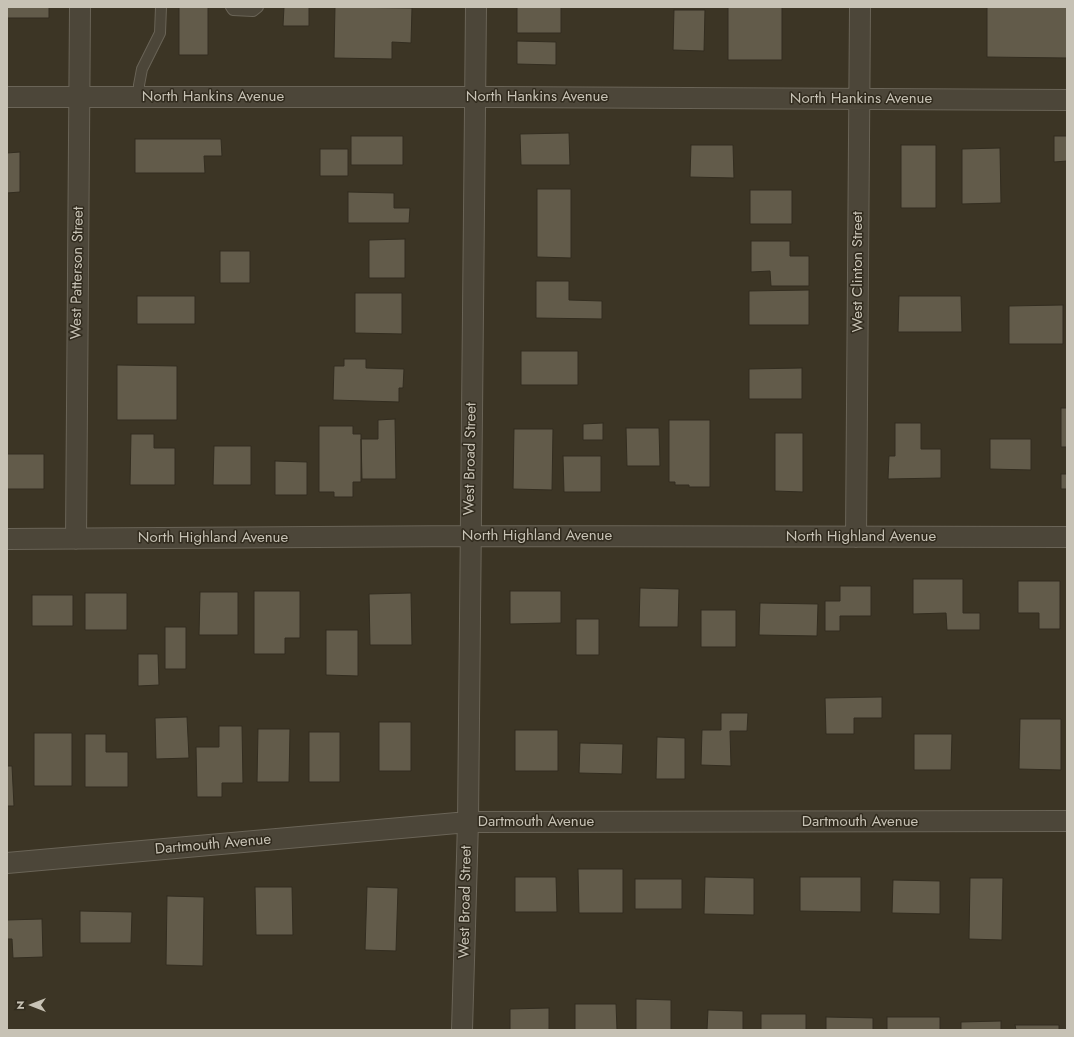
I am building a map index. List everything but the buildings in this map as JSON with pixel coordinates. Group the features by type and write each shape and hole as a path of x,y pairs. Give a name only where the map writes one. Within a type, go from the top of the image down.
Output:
{"street":[{"name":"West Patterson Street","path":"76,539 80,7"},
{"name":"West Broad Street","path":"462,1030 468,822 476,7"},
{"name":"West Clinton Street","path":"856,537 860,7"},
{"name":"North Hankins Avenue","path":"7,97 475,97 1067,100"},
{"name":"North Highland Avenue","path":"7,539 470,536 1067,537"},
{"name":"Dartmouth Avenue","path":"7,864 468,822 1067,821"}],"lane":[{"path":"139,97 139,85 142,69 160,33 161,7"},
{"path":"231,7 233,10 253,11 258,7"}]}
